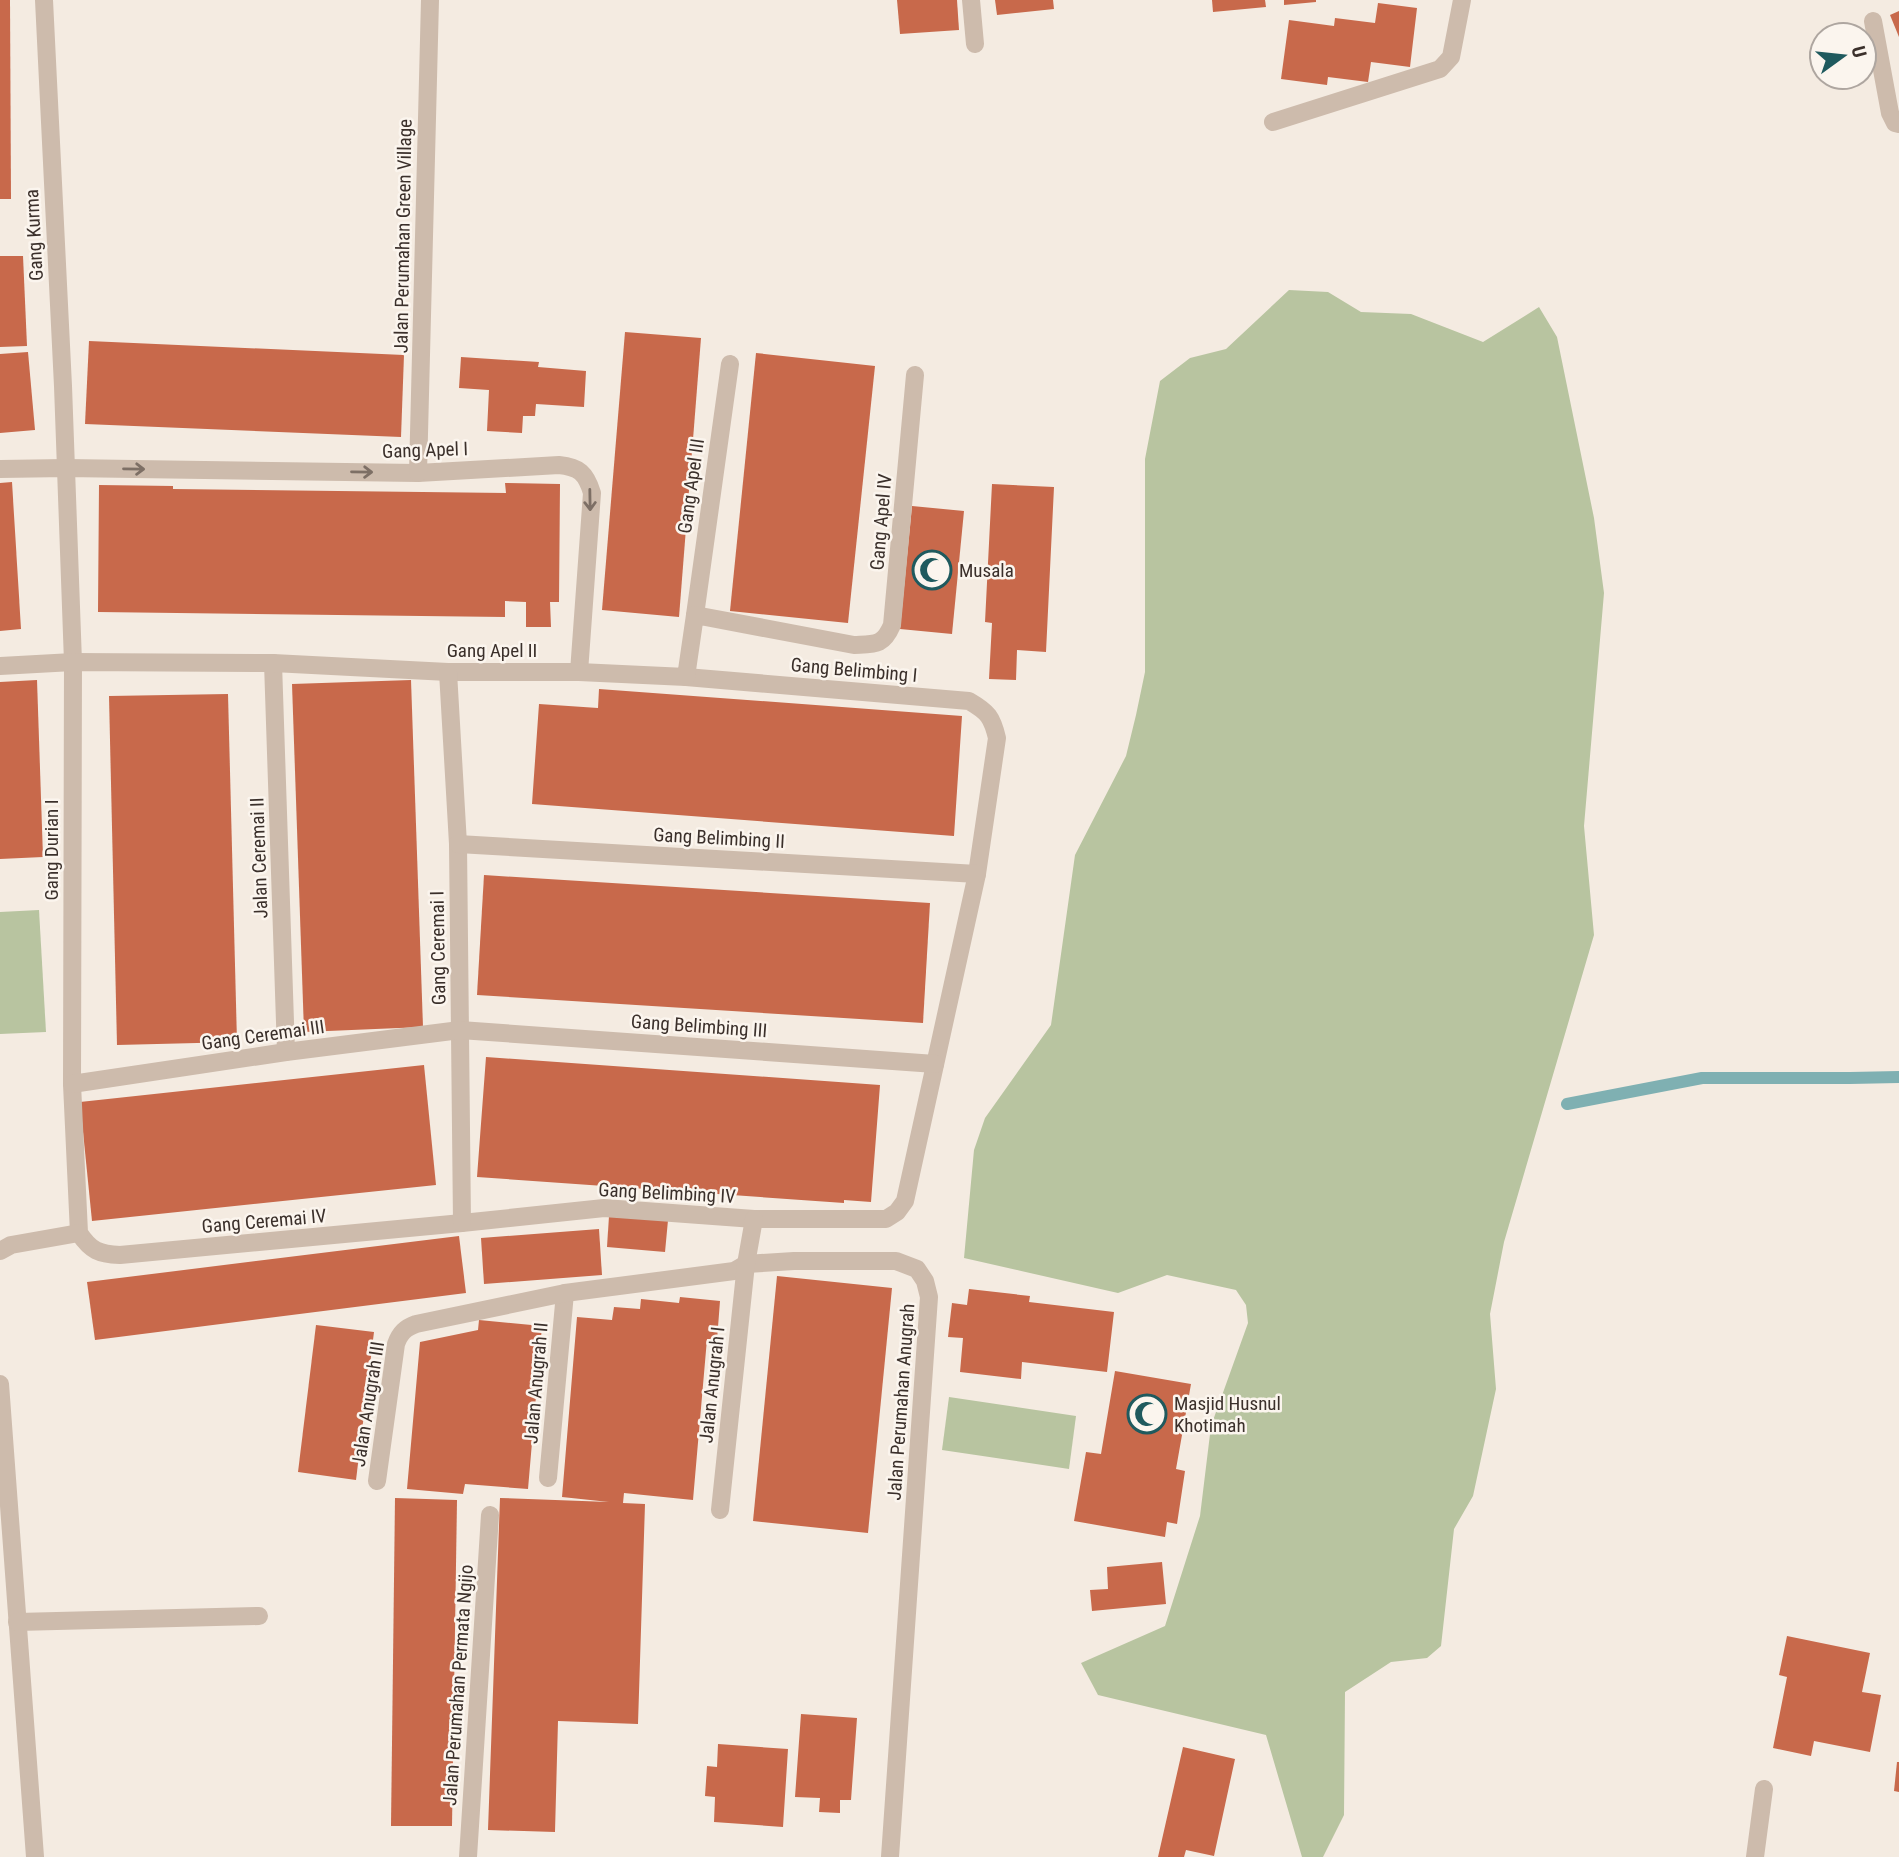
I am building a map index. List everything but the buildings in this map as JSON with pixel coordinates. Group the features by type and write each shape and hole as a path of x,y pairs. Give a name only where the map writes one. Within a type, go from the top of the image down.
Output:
{"street":[{"name":"Gang Kurma","path":"44,0 66,468"},
{"name":"Jalan Perumahan Green Village","path":"418,473 430,0"},
{"path":"971,0 975,44"},
{"path":"1273,122 1440,69 1451,57 1462,0"},
{"path":"1878,48 1890,113 1895,123 1899,124"},
{"name":"Gang Apel III","path":"695,615 730,364"},
{"name":"Gang Apel IV","path":"695,615 854,645 876,644 887,638 892,625 915,375"},
{"name":"Gang Apel I","path":"0,469 418,473 571,466 582,473 592,493 579,672"},
{"name":"Gang Durian I","path":"66,468 72,662 72,1084 79,1233"},
{"path":"687,677 695,615"},
{"name":"Gang Apel II","path":"0,666 72,662 273,663 448,672 579,672 687,677"},
{"name":"Jalan Ceremai II","path":"273,663 286,1052"},
{"name":"Gang Ceremai I","path":"448,672 458,844 462,1223"},
{"name":"Gang Belimbing I","path":"687,677 969,701 983,709 992,720 997,738 977,874"},
{"name":"Gang Belimbing II","path":"458,844 977,874"},
{"path":"935,1063 977,874"},
{"name":"Gang Ceremai III","path":"72,1084 286,1052 460,1030"},
{"name":"Gang Belimbing III","path":"460,1030 935,1063"},
{"name":"Gang Belimbing IV","path":"462,1223 604,1208 754,1219 886,1219 897,1212 905,1201 935,1063"},
{"name":"Jalan Anugrah I","path":"720,1510 746,1264 754,1219"},
{"name":"Gang Ceremai IV","path":"79,1233 87,1246 103,1254 120,1255 462,1223"},
{"path":"0,1251 10,1245 79,1233"},
{"name":"Jalan Perumahan Anugrah","path":"440,1318 565,1293 734,1271 746,1264 896,1261 917,1269 925,1281 929,1297 890,1857"},
{"name":"Jalan Anugrah II","path":"548,1478 565,1293"},
{"name":"Jalan Anugrah III","path":"377,1482 396,1344 406,1328 440,1318"},
{"path":"0,1384 35,1857"},
{"name":"Jalan Perumahan Permata Ngijo","path":"468,1857 490,1515"},
{"path":"17,1622 259,1616"},
{"path":"1755,1857 1764,1789"}],"green space":[{"path":"1289,290 1328,292 1361,312 1411,314 1483,342 1539,307 1557,337 1594,518 1604,593 1584,826 1594,935 1504,1242 1490,1314 1496,1389 1473,1496 1454,1529 1441,1646 1427,1658 1391,1662 1345,1692 1344,1815 1323,1857 1302,1857 1266,1735 1098,1695 1081,1663 1165,1626 1200,1516 1211,1426 1248,1323 1246,1305 1236,1290 1167,1275 1118,1293 964,1258 974,1150 985,1118 1051,1025 1075,855 1126,756 1136,715 1145,672 1145,459 1160,381 1190,358 1226,349"},
{"path":"39,910 46,1032 0,1034 0,912"},
{"path":"949,1397 1076,1416 1069,1469 942,1450"}],"waterway":[{"path":"1567,1104 1702,1078 1899,1077"}],"place":[{"name":"Musala","path":"932,570"},
{"name":"Masjid Husnul Khotimah","path":"1147,1414"}]}
